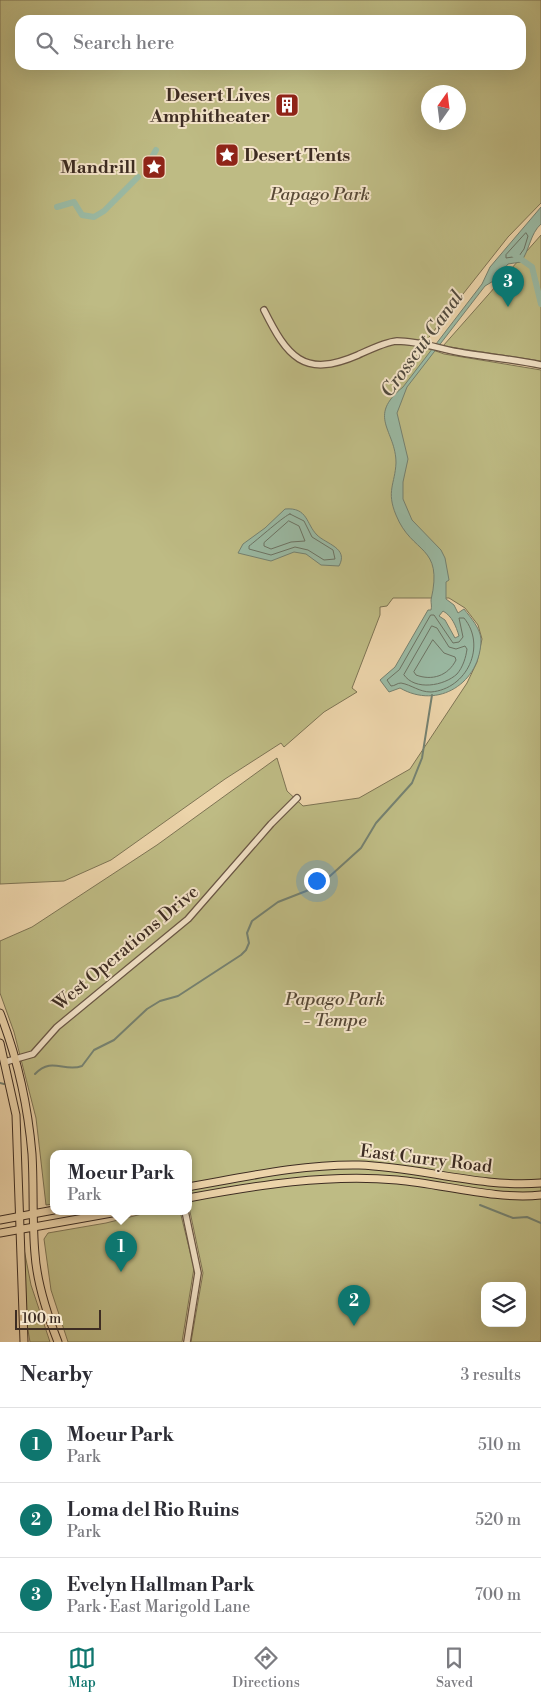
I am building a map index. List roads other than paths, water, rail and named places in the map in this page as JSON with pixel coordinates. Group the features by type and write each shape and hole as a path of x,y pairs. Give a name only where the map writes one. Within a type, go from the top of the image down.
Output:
{"main road":[{"path":"0,1013 14,1060 30,1132 38,1277 58,1342"},
{"path":"0,1043 6,1062 16,1115 24,1342"},
{"name":"East Curry Road","path":"192,1185 289,1169 358,1165 407,1169 497,1183 541,1183"},
{"name":"East Curry Road","path":"192,1197 289,1181 339,1178 398,1180 515,1195 541,1195"},
{"path":"0,1220 50,1211"},
{"path":"0,1233 102,1215"}],"street":[{"path":"264,310 284,347 294,356 313,364 340,363 395,341 422,343 456,352 541,365"},
{"name":"West Operations Drive","path":"6,1062 33,1054 57,1026 188,919 271,824 297,798"},
{"path":"186,1215 198,1273 186,1342"}],"water":[{"path":"541,207 541,224 534,232 521,262 508,264 495,280 485,286 407,387 397,413 408,459 403,482 403,499 412,520 441,550 445,558 449,580 446,582 446,599 454,605 458,613 464,609 477,627 481,639 479,655 474,668 465,680 455,688 442,694 429,696 414,694 400,688 389,692 380,680 395,667 428,610 431,610 434,582 430,559 403,528 393,507 391,494 396,463 395,451 386,424 386,407 482,284 490,267","holes":["443,611 453,622 459,636 455,638 445,620 439,616"]},
{"path":"285,509 293,509 302,513 313,531 339,551 341,560 339,566 321,565 306,554 294,552 271,561 238,553 243,544 265,528"}],"waterway":[{"path":"148,164 156,150"},
{"path":"57,207 74,202 82,215 94,217 104,211 138,177"},
{"path":"515,255 532,267 541,304"},
{"path":"35,1074 47,1066 53,1065 69,1068 82,1066 94,1050 114,1040 147,1009 160,1001 178,996 241,955 249,943 247,933 252,921 278,902 319,886 361,848 376,823 412,783 422,758 432,695"},
{"path":"0,1083 4,1084"},
{"path":"480,1205 513,1218 527,1217 541,1223"}],"place":[{"name":"Desert Lives Amphitheater","path":"287,105"},
{"name":"Desert Tents","path":"227,155"},
{"name":"Mandrill","path":"154,167"},
{"name":"Evelyn Hallman Park","path":"508,307"},
{"name":"Moeur Park","path":"121,1272"},
{"name":"Loma del Rio Ruins","path":"354,1326"}],"park label":[{"name":"Papago Park","path":"320,194"},
{"name":"Papago Park - Tempe","path":"335,1009"}],"water label":[{"name":"Crosscut Canal","path":"422,344"}]}
